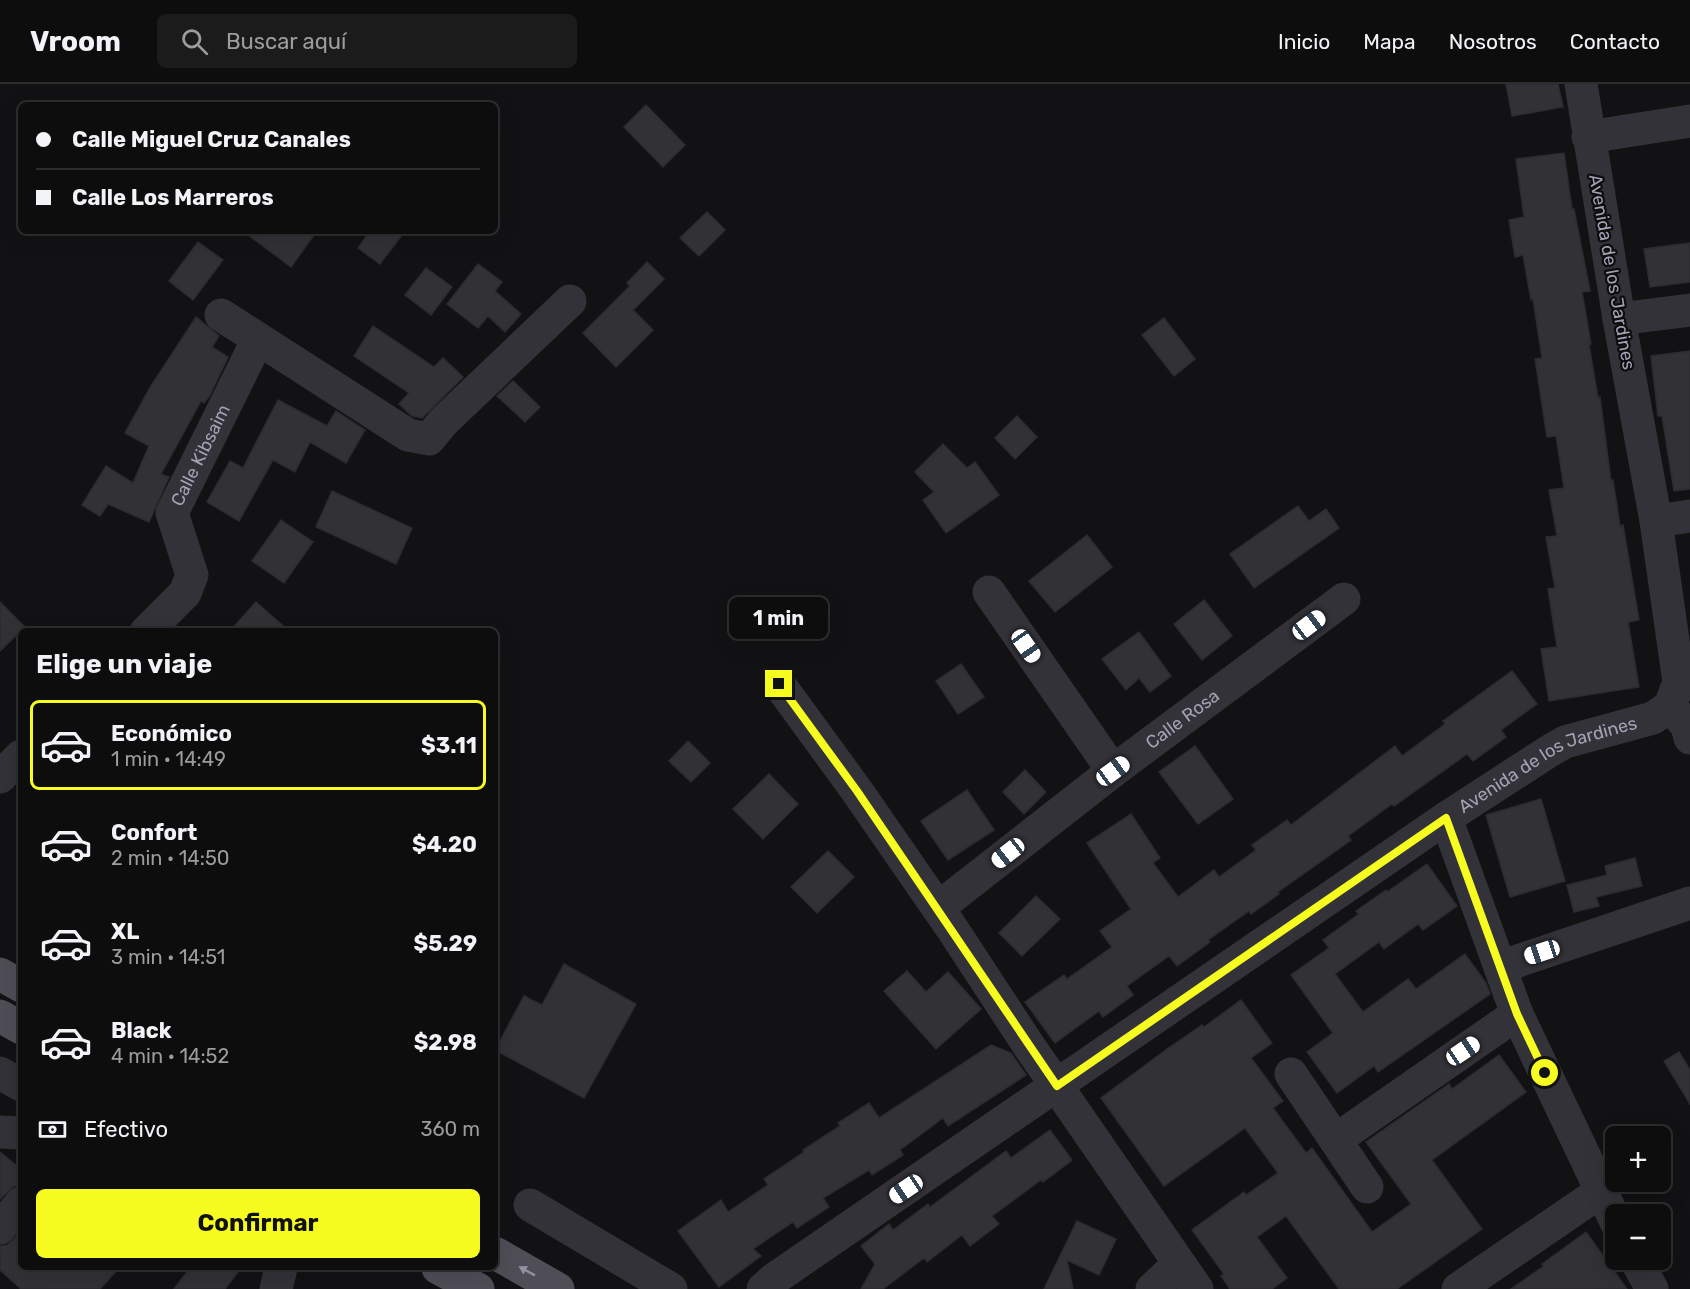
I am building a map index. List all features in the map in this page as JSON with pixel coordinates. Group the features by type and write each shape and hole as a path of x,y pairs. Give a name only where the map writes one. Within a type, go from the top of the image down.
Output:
{"main road":[{"path":"0,974 18,984"},
{"path":"0,1016 18,1026"},
{"path":"498,1256 558,1289"},
{"path":"442,1270 478,1289"}],"street":[{"name":"Avenida de los Jardines","path":"763,1289 1446,818 1565,742 1653,718 1670,706 1679,682 1656,521 1619,319 1581,84"},
{"path":"1588,137 1690,121"},
{"path":"221,315 408,435 429,440 443,422 570,301"},
{"path":"1619,319 1690,310"},
{"name":"Calle Kibsaim","path":"150,628 185,593 192,575 172,513 258,339"},
{"path":"1656,521 1690,516"},
{"path":"989,592 1113,771"},
{"name":"Calle Rosa","path":"938,908 1113,771 1344,599"},
{"path":"779,684 938,908 1188,1277 1152,1289"},
{"path":"1670,706 1687,726 1690,738"},
{"path":"0,777 18,759"},
{"path":"1446,818 1517,1014 1606,1204"},
{"path":"1500,967 1690,903"},
{"path":"1337,1139 1517,1014"},
{"path":"0,1073 18,1083"},
{"path":"1291,1074 1337,1139 1367,1187"},
{"path":"1458,1289 1600,1192"},
{"path":"530,1205 672,1289"},
{"path":"0,1228 18,1207"},
{"path":"276,1289 281,1270"},
{"path":"1642,1270 1653,1289"}],"building":[{"path":"1506,84 1558,84 1563,107 1512,116"},
{"path":"646,105 685,145 663,167 624,127"},
{"path":"1564,153 1572,209 1574,209 1590,291 1582,292 1598,398 1600,397 1611,481 1613,480 1620,526 1623,525 1639,620 1628,622 1639,687 1549,701 1541,649 1557,647 1548,589 1555,588 1546,537 1557,536 1549,490 1564,488 1556,436 1547,437 1535,359 1542,358 1533,299 1531,300 1523,255 1515,257 1509,220 1524,217 1516,159"},
{"path":"707,212 725,230 699,256 680,238"},
{"path":"247,234 315,234 291,267"},
{"path":"368,234 403,234 380,264 358,248"},
{"path":"198,242 223,260 193,300 169,281"},
{"path":"1690,243 1690,282 1650,287 1644,249"},
{"path":"647,262 664,279 633,310 653,330 616,367 583,333 630,286 627,283"},
{"path":"478,264 502,282 495,291 521,314 505,332 488,316 478,328 447,304"},
{"path":"426,268 452,287 431,315 405,295"},
{"path":"196,317 219,336 212,347 228,357 210,395 204,403 201,401 161,474 169,477 149,522 108,504 100,516 82,505 106,466 133,483 149,446 125,433 151,386"},
{"path":"1164,318 1195,359 1174,376 1142,335"},
{"path":"373,326 434,367 443,358 463,377 422,418 412,416 399,404 409,393 354,356"},
{"path":"1690,351 1690,489 1674,491 1662,416 1658,416 1651,356"},
{"path":"513,381 540,407 525,422 497,396"},
{"path":"278,400 327,426 336,411 365,430 346,463 310,442 295,472 273,460 239,521 207,502 230,461 243,468"},
{"path":"1017,416 1037,437 1015,459 995,438"},
{"path":"943,444 967,468 975,462 999,495 946,533 923,500 934,492 915,472"},
{"path":"332,491 412,528 396,564 316,527"},
{"path":"1298,506 1309,521 1326,509 1339,528 1254,588 1230,554"},
{"path":"281,520 313,542 284,583 252,561"},
{"path":"1087,535 1112,567 1055,612 1029,581"},
{"path":"1204,600 1232,636 1202,660 1174,624"},
{"path":"0,602 25,627 18,628 18,634 0,651"},
{"path":"256,602 285,628 233,628"},
{"path":"1139,632 1171,676 1150,692 1139,678 1126,690 1102,659"},
{"path":"961,664 984,697 958,714 936,681"},
{"path":"1512,671 1537,704 1501,730 1506,737 1473,761 1467,754 1394,806 1392,804 1348,836 1351,840 1251,914 1249,911 1208,940 1210,942 1177,966 1169,956 1127,986 1133,995 1103,1017 1099,1011 1055,1043 1025,1002 1064,975 1067,979 1112,947 1100,931 1131,909 1087,843 1131,814 1160,858 1153,863 1178,897 1214,870 1219,877 1256,850 1252,845 1287,820 1291,825 1395,746 1402,756 1445,724 1443,721"},
{"path":"688,741 710,763 691,782 669,761"},
{"path":"1195,746 1233,799 1198,824 1159,772"},
{"path":"1025,770 1046,792 1024,814 1003,792"},
{"path":"769,774 798,804 763,839 733,809"},
{"path":"967,790 994,830 948,860 921,821"},
{"path":"1541,799 1565,881 1510,897 1486,815"},
{"path":"828,851 854,877 817,913 791,887"},
{"path":"1635,858 1642,886 1596,897 1599,906 1574,912 1567,885 1607,875 1605,866"},
{"path":"1427,864 1457,906 1423,930 1418,924 1384,949 1379,942 1335,974 1363,1012 1408,979 1416,989 1465,954 1486,983 1490,994 1378,1072 1374,1066 1337,1093 1307,1052 1333,1033 1291,975 1329,948 1323,940 1359,914 1356,911"},
{"path":"1036,896 1060,919 1022,956 999,933"},
{"path":"564,964 636,1004 584,1098 498,1052 498,1044 524,996 542,1005"},
{"path":"907,971 926,992 948,972 981,1009 936,1049 884,991"},
{"path":"1241,1000 1272,1043 1251,1058 1283,1101 1273,1108 1306,1153 1312,1148 1372,1232 1411,1204 1366,1142 1449,1084 1452,1089 1499,1055 1526,1092 1432,1160 1482,1229 1397,1289 1339,1289 1286,1216 1257,1237 1287,1278 1272,1289 1230,1289 1221,1276 1224,1274 1192,1230 1244,1192 1246,1195 1278,1173 1245,1128 1164,1186 1101,1098 1167,1049 1202,1025 1204,1027"},
{"path":"991,1045 1011,1053 1026,1075 948,1126 943,1118 900,1150 903,1155 872,1175 869,1170 823,1198 829,1207 797,1228 793,1222 753,1249 761,1256 719,1287 678,1231 721,1200 728,1212 768,1185 764,1179 840,1126 838,1123 869,1103 879,1118"},
{"path":"1679,1052 1690,1070 1690,1104 1664,1061"},
{"path":"1050,1130 1072,1160 992,1216 999,1224 970,1246 962,1235 927,1262 924,1258 883,1289 861,1289 875,1264 861,1246 889,1224 893,1230 928,1204 930,1207 1006,1151 1011,1158"},
{"path":"0,1152 18,1167 18,1185 14,1186 0,1199"},
{"path":"1077,1221 1116,1239 1099,1275 1067,1260 1073,1289 1044,1289"},
{"path":"1586,1232 1605,1258 1605,1270 1613,1270 1627,1289 1511,1289 1544,1266 1542,1264"},
{"path":"18,1235 18,1270 117,1270 100,1289 21,1289 0,1270 0,1246 7,1245"},
{"path":"188,1270 239,1270 225,1289 174,1289"}],"route":[{"path":"779,684 857,791 1057,1086 1446,818 1517,1014 1545,1073"}]}
